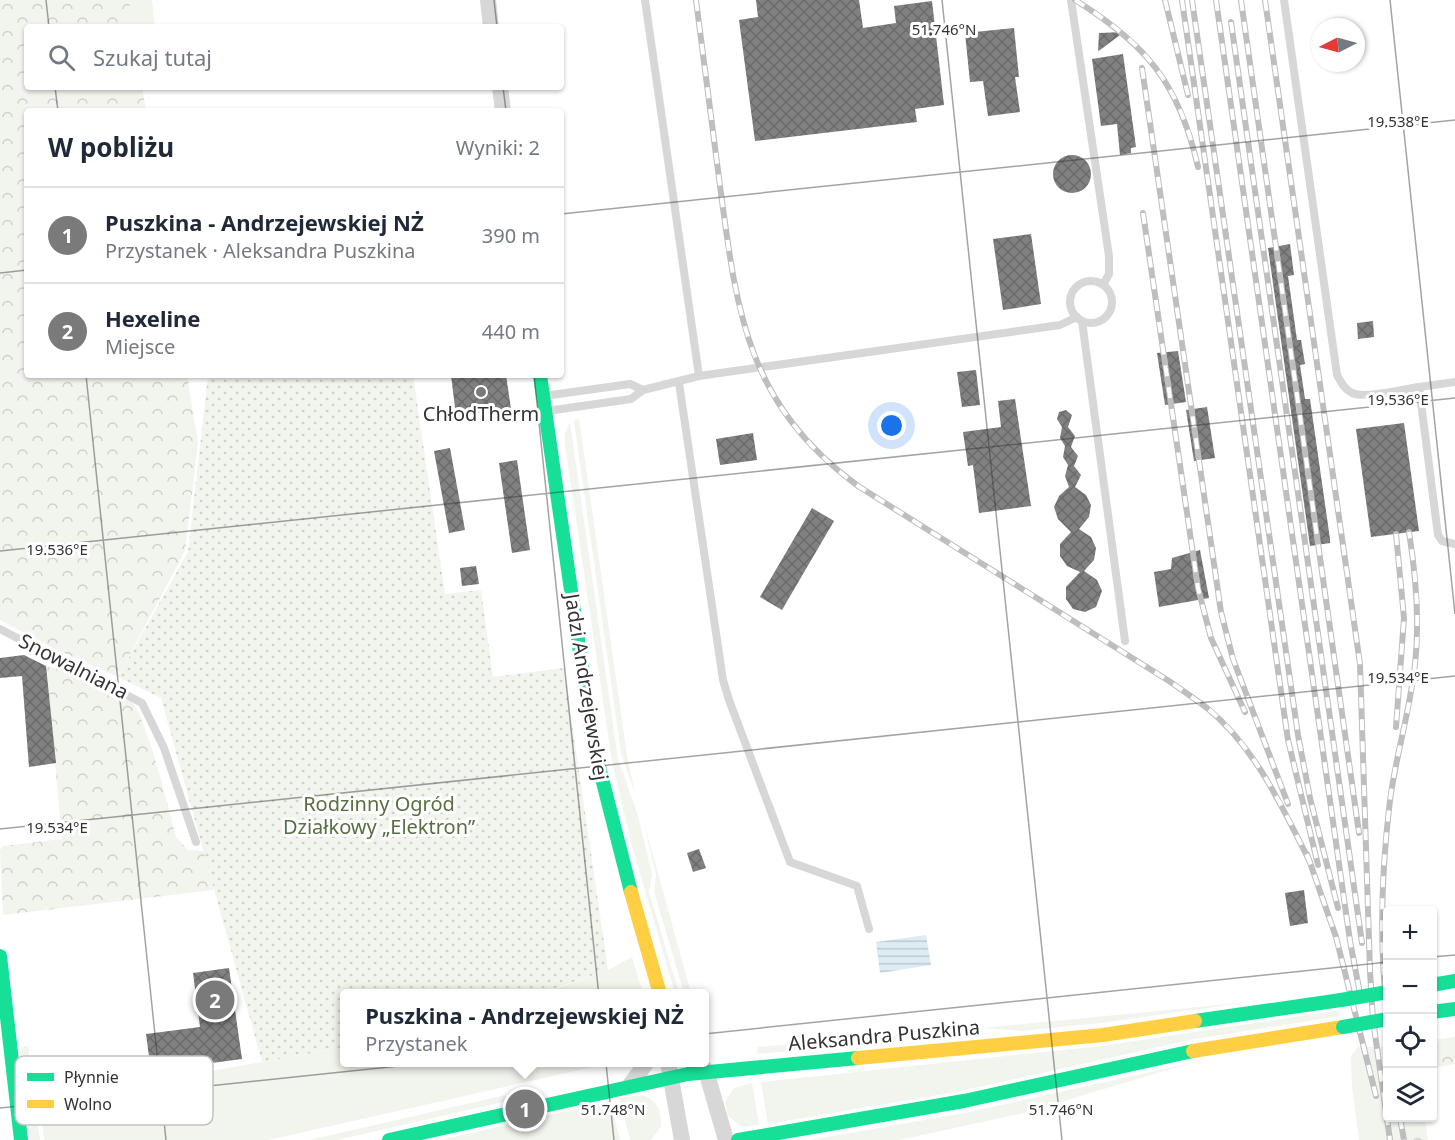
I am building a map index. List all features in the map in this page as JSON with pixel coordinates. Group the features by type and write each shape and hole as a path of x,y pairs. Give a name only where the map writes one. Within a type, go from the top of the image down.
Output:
{"main road":[{"name":"Jadzi Andrzejewskiej","path":"540,378 598,769 622,864 659,989"},
{"path":"0,956 15,1109"},
{"path":"1437,984 1455,981"},
{"name":"Aleksandra Puszkina","path":"709,1067 1103,1035 1383,993"},
{"path":"1437,1011 1455,1009"},
{"path":"738,1140 963,1101 1191,1051 1383,1020"},
{"name":"Aleksandra Puszkina","path":"389,1140 630,1085 668,1070 703,1067"},
{"path":"18,1125 21,1140"}],"street":[{"path":"488,0 491,24"},
{"path":"500,90 503,108"},
{"path":"630,1085 643,1067"},
{"path":"703,1067 726,1140"},
{"path":"668,1070 682,1140"}],"lane":[{"path":"645,0 699,376"},
{"path":"1071,0 1109,256 1109,274 1103,285"},
{"path":"1284,0 1337,375 1345,388 1354,394 1365,395 1455,382"},
{"path":"546,411 631,399 643,390 679,383 699,376 1060,325 1079,319 1089,323 1102,320 1110,310 1111,296 1103,285 1097,282 1083,283 1073,292 1071,305 1079,319 1125,641"},
{"path":"679,383 723,680 729,700 790,861 828,878 843,879 857,886 869,929"},
{"path":"543,396 630,384 643,390"},
{"path":"1419,387 1438,535 1442,541 1455,544"},
{"name":"Snowalniana","path":"0,628 135,697 142,703 164,748 196,842"}],"green space":[{"path":"0,0 129,0 133,24 24,24 24,90 142,90 146,108 24,108 24,378 187,378 198,443 185,551 118,677 53,648 0,620"},
{"path":"129,0 152,0 153,24 133,24"},
{"name":"Rodzinny Ogród Działkowy „Elektron”","path":"208,378 413,378 445,594 481,590 493,677 564,668 608,970 553,989 340,989 340,1048 262,1062 161,698 118,677 188,552"},
{"path":"579,418 627,756 635,793 621,753 574,421"},
{"path":"570,422 618,759 638,816 652,874 649,892 678,989 674,989 631,842 612,761 565,433"},
{"path":"46,666 103,685 131,701 144,725 176,837 188,850 204,851 214,890 3,915 0,850 3,846 62,839"},
{"path":"643,819 690,989 683,989 654,891 656,875"},
{"path":"632,957 642,989 555,989 608,970"},
{"path":"1249,1002 1101,1023 1021,1031 983,1028"},
{"path":"1340,1010 1340,1016 1189,1040 961,1091 768,1124 761,1082 1102,1046"},
{"path":"928,1033 901,1041 757,1054 758,1047"},
{"path":"1455,1037 1455,1064 1437,1067 1437,1039"},
{"path":"24,1046 28,1046 29,1056 20,1056 19,1052"},
{"path":"1358,1047 1383,1047 1383,1122 1409,1122 1411,1140 1359,1140 1352,1087 1351,1056"},
{"path":"340,1048 340,1067 593,1067 268,1140 44,1140 42,1125 213,1125 213,1071"},
{"path":"1191,1063 1024,1113 899,1140 810,1140 965,1113"},
{"path":"752,1083 759,1125 742,1127 728,1116 725,1102 734,1088"},
{"path":"506,1095 507,1101 337,1140 309,1140"},
{"path":"642,1095 657,1106 661,1126 651,1140 630,1140 619,1098"},
{"path":"610,1101 620,1140 441,1140"},
{"path":"1409,1122 1426,1122 1428,1140 1411,1140"},
{"path":"28,1125 38,1125 40,1140 30,1140"}],"shaded area":[{"path":"926,935 931,965 880,973 876,942"}],"building":[{"path":"756,0 859,0 863,28 896,23 894,6 932,1 944,105 915,109 917,122 755,141 739,20 758,17"},
{"path":"1014,28 1019,77 1015,77 1020,112 988,116 983,81 970,82 965,33"},
{"path":"1124,32 1100,50 1098,51 1099,33"},
{"path":"1123,54 1136,147 1131,148 1131,153 1120,155 1117,124 1101,126 1092,59"},
{"path":"1072,155 1085,161 1091,174 1085,187 1072,193 1059,187 1053,174 1059,161"},
{"path":"1031,234 1041,304 1003,310 993,239"},
{"path":"1290,244 1294,275 1288,276 1297,340 1301,340 1305,364 1300,365 1305,399 1310,399 1330,539 1330,543 1310,546 1268,248"},
{"path":"1373,321 1374,337 1358,339 1357,323"},
{"path":"1178,351 1186,402 1165,405 1157,353"},
{"path":"976,370 980,405 962,407 957,372"},
{"name":"ChłodTherm","path":"451,378 506,378 511,409 456,416"},
{"path":"1015,399 1031,506 979,513 973,465 968,466 963,432 1001,427 998,401"},
{"path":"1207,407 1215,458 1194,461 1186,410"},
{"path":"1066,410 1072,415 1068,427 1075,436 1071,447 1078,456 1074,466 1081,475 1075,487 1086,495 1091,505 1089,517 1079,529 1091,537 1096,548 1094,560 1084,571 1097,580 1102,591 1096,607 1085,612 1073,609 1066,599 1066,587 1080,572 1067,566 1060,556 1060,544 1071,532 1058,519 1054,507 1059,496 1069,487 1065,476 1068,465 1063,457 1065,446 1060,438 1062,427 1057,419 1059,412"},
{"path":"1404,423 1419,531 1371,537 1356,429"},
{"path":"753,433 757,460 720,465 716,439"},
{"path":"450,448 465,530 449,533 434,451"},
{"path":"517,460 530,550 512,553 499,463"},
{"path":"812,508 834,521 782,610 760,597"},
{"path":"1200,550 1209,598 1159,607 1154,572 1171,569 1172,558"},
{"path":"476,566 479,584 462,586 460,568"},
{"path":"24,655 46,666 56,763 29,767 22,676 0,678 0,658"},
{"path":"699,849 706,868 693,872 687,853"},
{"path":"1304,890 1308,923 1290,926 1285,893"},
{"path":"229,968 242,1059 213,1063 213,1056 149,1056 146,1034 200,1027 193,973"}],"railway":[{"path":"696,0 726,232 742,316 754,353 770,389 792,423 821,455 858,486 1169,681 1207,708 1240,741 1254,760 1310,862"},
{"path":"1075,0 1122,33 1156,68 1181,112 1198,167"},
{"path":"1165,0 1188,95"},
{"path":"1182,0 1288,740 1318,865"},
{"path":"1192,0 1298,735 1310,798 1338,908"},
{"path":"1216,0 1350,941 1361,999"},
{"path":"1241,0 1359,833"},
{"path":"1265,0 1360,664 1373,1020 1390,1140"},
{"path":"1231,22 1362,943"},
{"path":"1142,68 1221,612 1233,659 1288,804"},
{"path":"1143,213 1198,588 1211,638 1245,712"},
{"path":"1387,1014 1382,940 1386,835 1391,791 1413,682 1417,631 1414,565 1409,532"},
{"path":"1396,534 1404,618 1396,727"},
{"path":"1307,854 1336,937 1376,1096"},
{"path":"1401,1122 1404,1140"}],"traffic: fast":[{"path":"540,378 593,743 631,892"},
{"path":"0,956 15,1087"},
{"path":"1437,984 1455,981"},
{"path":"1341,1000 1383,993"},
{"path":"1195,1021 1341,1000"},
{"path":"1437,1011 1455,1009"},
{"path":"1343,1027 1383,1020"},
{"path":"738,1140 964,1101 1193,1051"},
{"path":"389,1140 688,1074 858,1058"},
{"path":"19,1125 21,1140"}],"traffic: slow":[{"path":"631,892 659,989"},
{"path":"858,1058 1103,1035 1195,1021"},
{"path":"1193,1051 1343,1027"}],"place":[{"name":"ChłodTherm","path":"481,392"},
{"name":"Hexeline","path":"215,1000"},
{"name":"Puszkina - Andrzejewskiej NŻ","path":"525,1109"}]}
